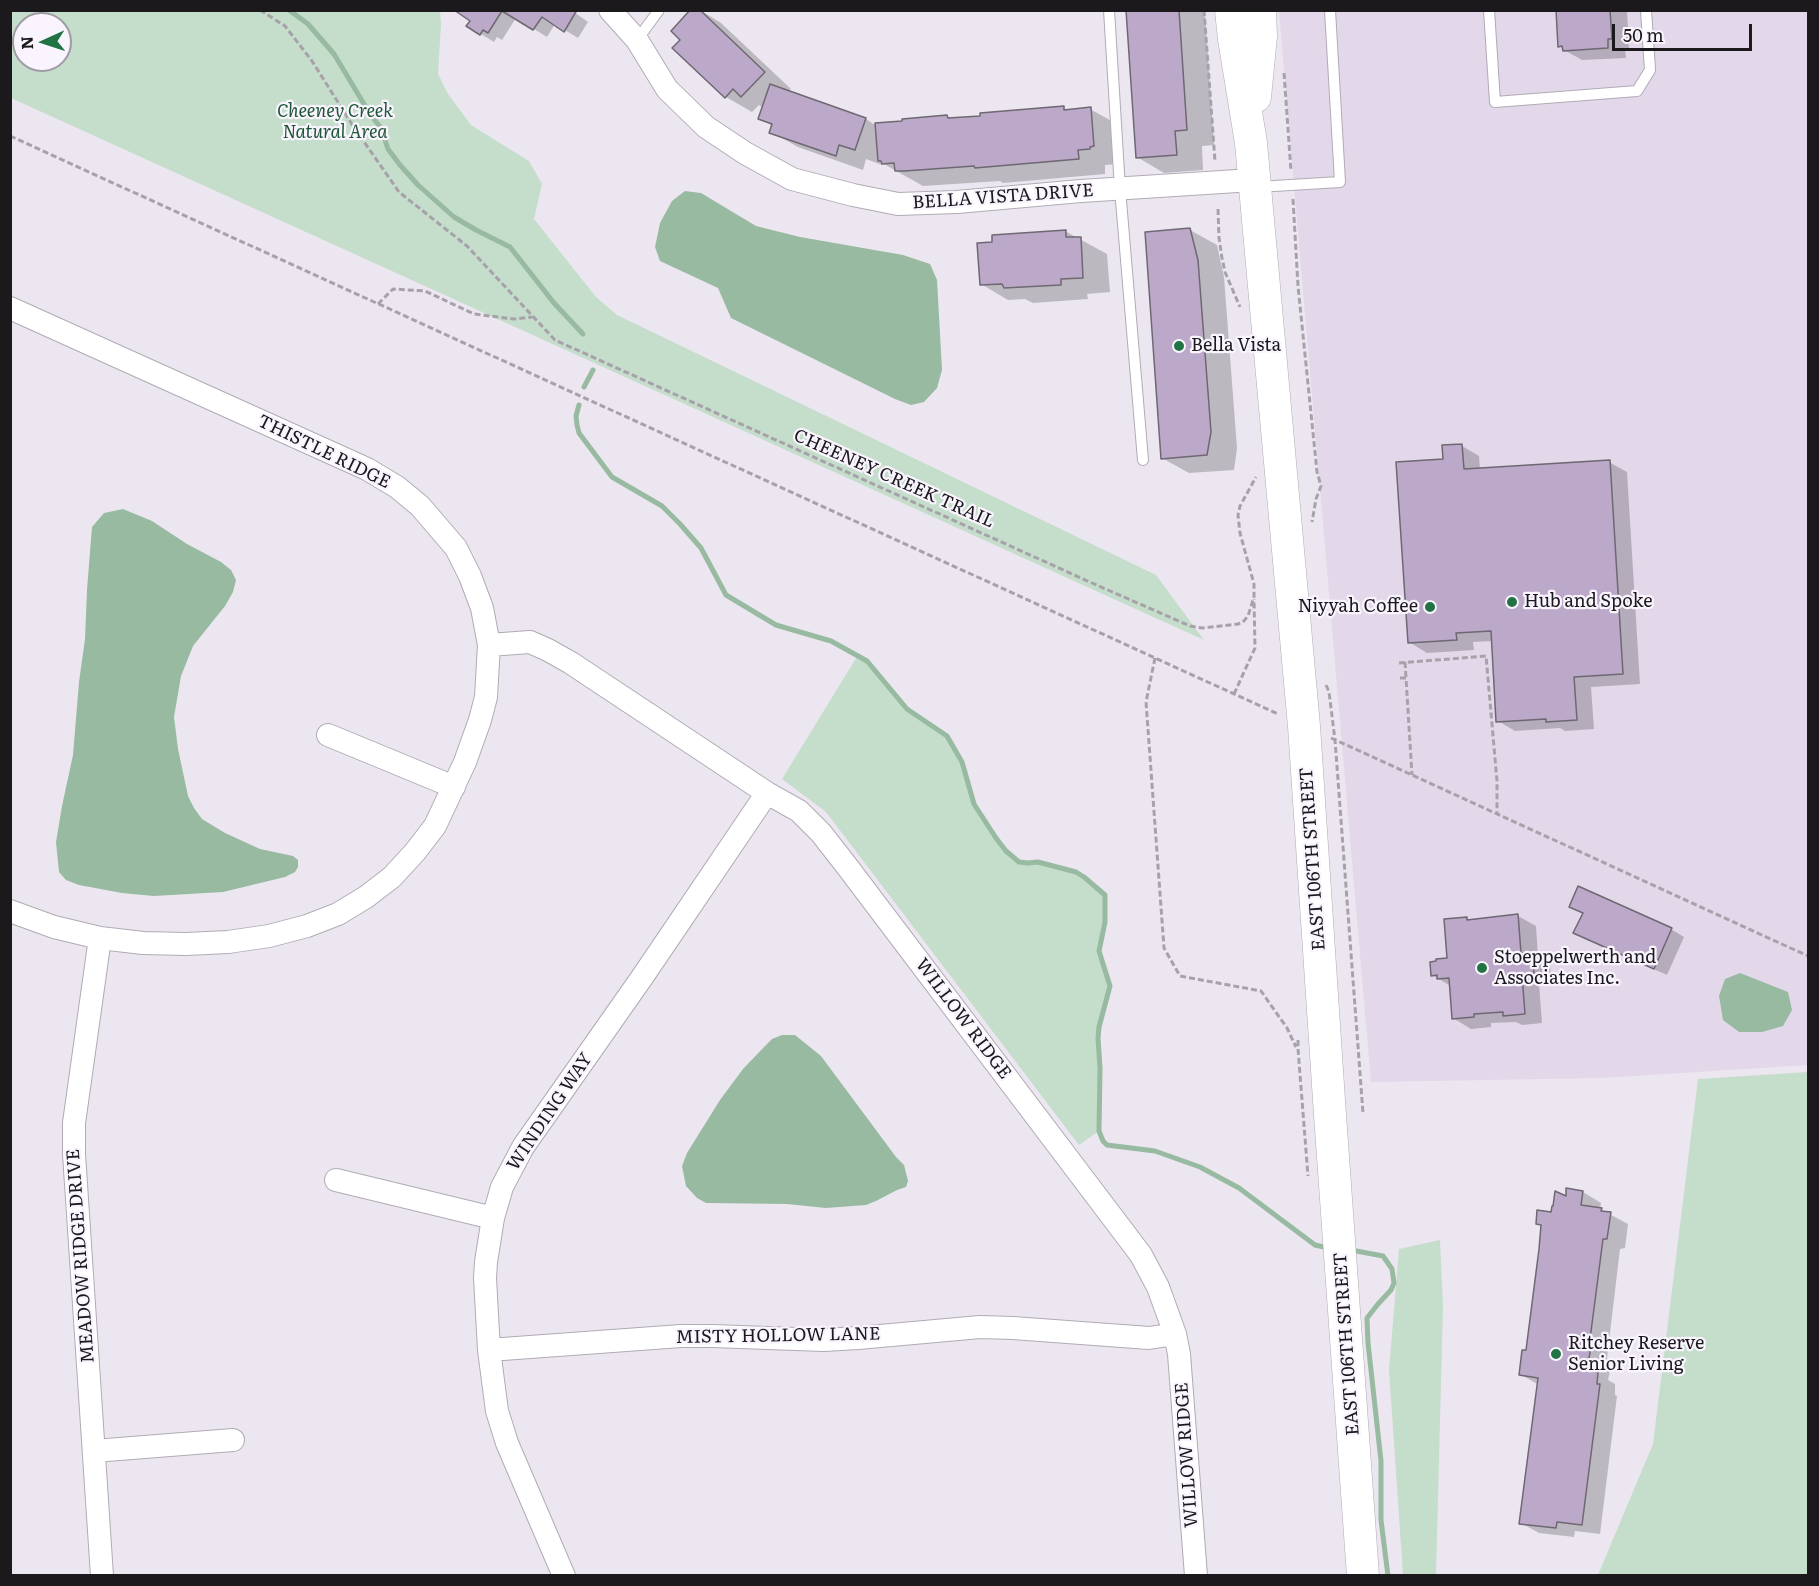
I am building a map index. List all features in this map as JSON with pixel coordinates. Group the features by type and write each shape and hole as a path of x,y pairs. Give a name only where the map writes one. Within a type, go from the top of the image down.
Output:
{"main road":[{"name":"EAST 106TH STREET","path":"1231,10 1251,143 1304,726 1363,1575"},
{"name":"EAST 106TH STREET","path":"1251,143 1261,36 1260,10"}],"street":[{"name":"BELLA VISTA DRIVE","path":"610,10 637,40 667,89 706,127 745,153 792,179 898,204 957,202 1120,189 1254,184"},
{"name":"THISTLE RIDGE","path":"10,308 367,469 397,487 420,506 456,548 482,608 489,645 486,697 474,740 435,826 392,877 366,897 322,921 280,934 228,942 186,944 143,943 99,938 54,927 10,911"},
{"name":"WILLOW RIDGE","path":"489,645 530,642 548,650 651,714 767,793 799,811 821,833 1088,1184 1141,1255 1158,1287 1175,1334 1180,1362 1196,1575"},
{"path":"328,735 454,787"},
{"name":"WINDING WAY","path":"564,1575 507,1443 497,1411 489,1350 485,1278 493,1218 502,1187 523,1147 767,793"},
{"name":"MEADOW RIDGE DRIVE","path":"99,938 74,1124 74,1154 102,1575"},
{"path":"336,1180 493,1218"},
{"name":"MISTY HOLLOW LANE","path":"489,1350 681,1336 824,1340 980,1327 1149,1338 1175,1334"},
{"path":"94,1451 233,1440"}],"lane":[{"path":"637,40 659,10"},
{"path":"1109,10 1120,189 1143,460"},
{"path":"1254,184 1292,185 1340,182 1330,10"},
{"path":"1489,10 1495,102 1637,92 1650,70 1646,10"}],"path":[{"name":"CHEENEY CREEK TRAIL","path":"260,10 285,26 312,61 353,126 399,192 467,246 555,340 1190,626 1202,628 1243,622 1248,616 1254,584 1240,533 1238,515 1239,506 1258,471"},
{"path":"1204,10 1215,162"},
{"path":"1284,66 1298,286 1317,472 1321,486 1316,499 1312,530"},
{"path":"10,136 1809,956"},
{"path":"1218,209 1219,238 1225,272 1236,294 1241,315"},
{"path":"378,304 393,289 425,291 474,314 514,319 532,317"},
{"path":"1234,694 1255,648 1254,584"},
{"path":"1399,663 1486,656 1497,781 1497,814"},
{"path":"1155,658 1146,702 1164,948 1180,976 1261,991 1287,1028 1298,1049"},
{"path":"1405,662 1412,775"},
{"path":"1400,678 1406,678"},
{"path":"1326,683 1335,740 1363,1113"}],"shaded area":[{"path":"1279,11 1808,11 1808,1065 1602,1078 1371,1082"},
{"path":"685,191 701,193 756,226 800,237 903,255 930,264 937,280 942,370 937,388 924,402 911,405 731,318 718,288 660,261 655,247 660,223 672,201"},
{"path":"123,509 152,521 187,544 221,562 231,570 236,580 233,592 225,606 193,646 181,676 174,717 178,749 188,796 202,819 225,833 260,849 293,856 298,860 298,867 295,872 285,877 223,892 154,896 79,885 66,880 59,872 56,842 73,755 85,639 92,527 104,513"},
{"path":"1740,973 1788,992 1792,1010 1783,1026 1762,1032 1739,1032 1723,1020 1719,996 1725,979"},
{"path":"782,1035 795,1035 821,1056 904,1165 908,1181 906,1187 866,1205 826,1208 787,1204 706,1203 697,1198 686,1186 682,1166 687,1153 720,1100 743,1069 772,1039"}],"green space":[{"name":"Cheeney Creek Natural Area","path":"11,10 440,11 438,74 448,94 471,125 529,161 542,184 534,219 596,297 617,315 1156,575 1204,640 11,98"},
{"path":"858,655 878,674 907,709 947,736 962,762 974,804 1006,851 1019,862 1038,862 1076,872 1105,895 1105,922 1099,951 1110,986 1099,1027 1099,1131 1079,1145 826,812 782,779"},
{"path":"1808,1072 1808,1575 1598,1575 1653,1444 1698,1079"},
{"path":"1440,1240 1443,1306 1436,1575 1403,1575 1389,1370 1399,1249"}],"building":[{"path":"454,10 577,10 564,32 542,17 533,30 502,11 488,33 483,30 480,35 466,26 470,21"},
{"path":"690,10 700,10 765,72 741,97 733,89 725,98 672,48 680,40 671,31"},
{"path":"1126,10 1179,10 1187,130 1175,131 1177,155 1136,158"},
{"path":"1556,10 1610,10 1612,39 1608,39 1608,48 1563,51 1562,46 1558,47"},
{"path":"770,84 866,118 855,150 839,145 836,156 769,133 772,124 758,119"},
{"path":"1064,106 1064,110 1091,107 1094,146 1090,149 1078,150 1079,159 975,168 974,166 905,171 895,171 894,163 882,164 878,161 875,123 947,115 948,118 980,116 980,113"},
{"name":"Bella Vista","path":"1190,228 1198,260 1211,432 1207,455 1161,459 1145,232"},
{"path":"1066,230 1066,237 1081,237 1083,278 1061,279 1061,285 1004,288 1002,284 980,285 977,243 992,242 992,235"},
{"name":"Hub and Spoke","path":"1462,444 1464,469 1610,460 1623,674 1574,677 1577,720 1496,722 1491,631 1456,633 1457,640 1408,643 1396,462 1443,459 1442,445"},
{"path":"1578,886 1672,928 1654,969 1573,933 1583,913 1569,907"},
{"name":"Stoeppelwerth and Associates Inc.","path":"1518,914 1521,953 1532,953 1534,974 1522,975 1525,1014 1503,1016 1503,1012 1474,1014 1474,1017 1452,1019 1449,978 1437,979 1437,975 1431,976 1430,962 1447,958 1444,919 1467,917 1467,920"},
{"name":"Ritchey Reserve Senior Living","path":"1566,1188 1583,1191 1581,1205 1602,1208 1601,1211 1611,1212 1607,1239 1603,1239 1589,1347 1591,1347 1589,1358 1592,1360 1590,1371 1598,1372 1597,1384 1600,1384 1582,1525 1557,1522 1556,1528 1519,1524 1538,1378 1519,1375 1522,1350 1526,1350 1539,1249 1541,1225 1536,1224 1537,1210 1551,1212 1555,1191 1566,1196"}],"waterway":[{"path":"289,10 308,24 334,54 381,128 388,149 418,185 454,217 510,247 554,303 583,334"},
{"path":"584,387 593,370"},
{"path":"579,405 576,416 579,433 612,477 662,506 680,524 701,548 726,595 776,625 831,641 867,661 907,709 947,736 962,762 974,804 1006,851 1019,862 1038,862 1076,872 1105,895 1105,922 1099,951 1110,986 1098,1038 1099,1131 1103,1141 1107,1145 1155,1151 1200,1167 1239,1188 1315,1245 1328,1248"},
{"path":"1351,1250 1383,1256 1392,1269 1394,1283 1391,1290 1367,1318 1381,1461 1381,1520 1388,1576"}],"place":[{"name":"Bella Vista","path":"1179,346"},
{"name":"Hub and Spoke","path":"1512,602"},
{"name":"Niyyah Coffee","path":"1430,607"},
{"name":"Stoeppelwerth and Associates Inc.","path":"1482,968"},
{"name":"Ritchey Reserve Senior Living","path":"1556,1354"}]}
